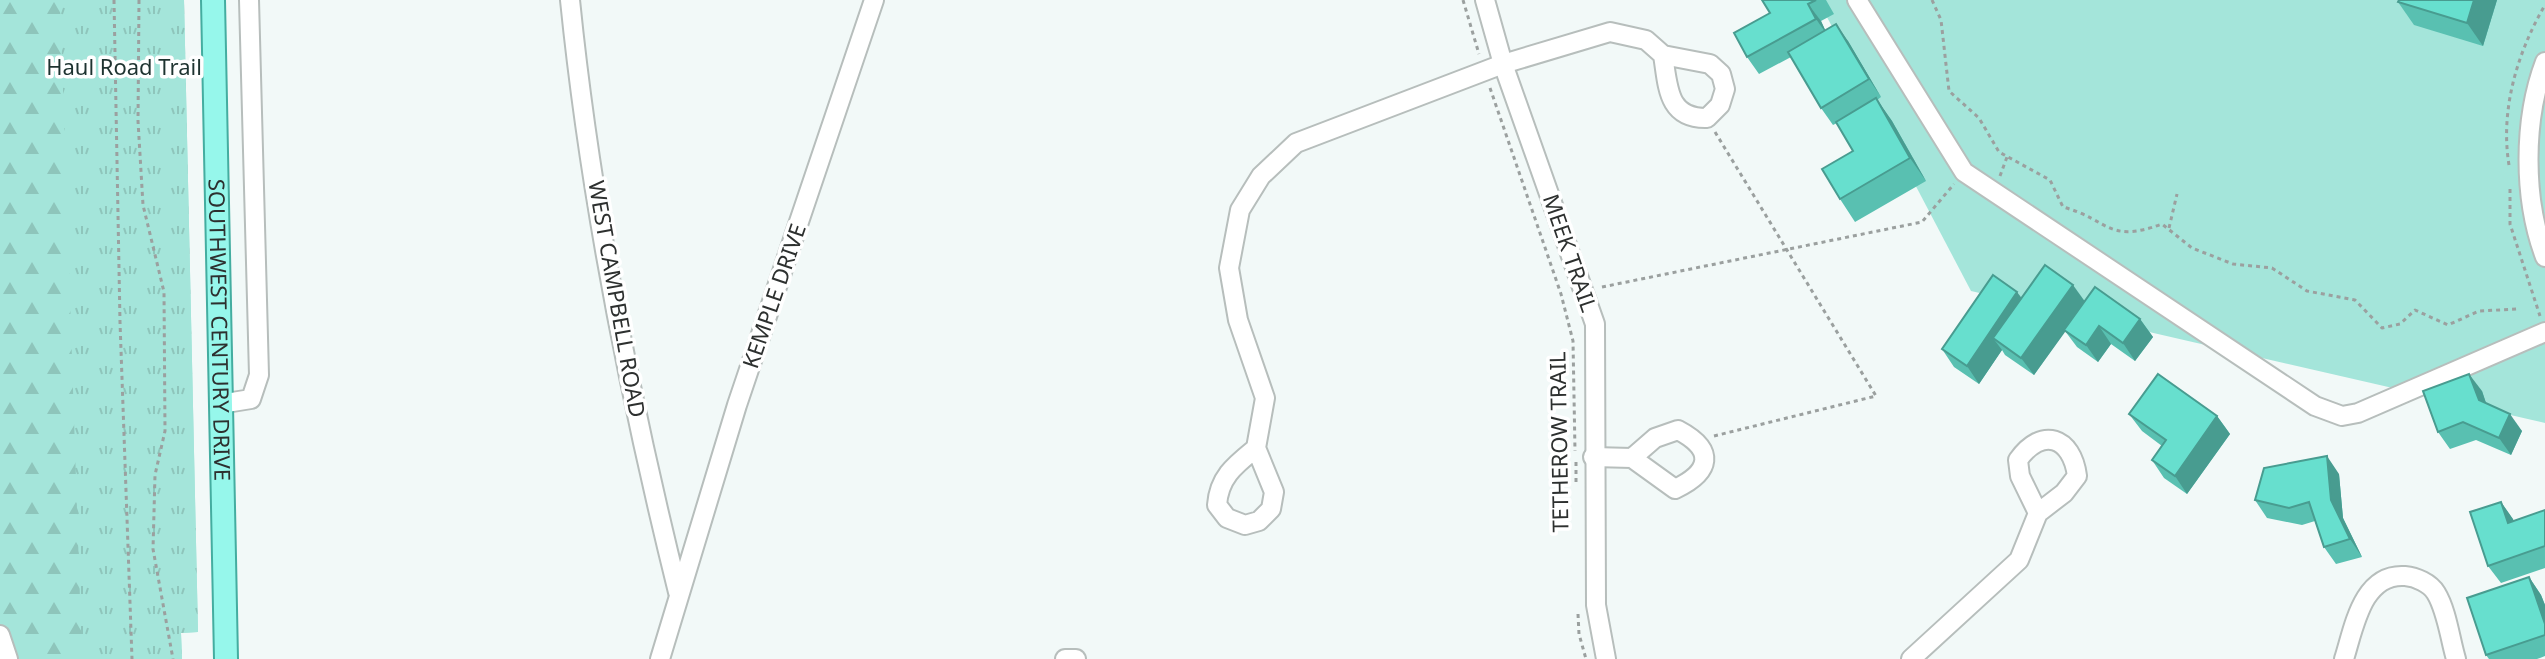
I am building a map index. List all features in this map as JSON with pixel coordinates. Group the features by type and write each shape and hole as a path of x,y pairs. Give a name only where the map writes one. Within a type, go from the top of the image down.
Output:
{"main road":[{"name":"SOUTHWEST CENTURY DRIVE","path":"213,0 226,659"}],"street":[{"path":"220,404 251,399 259,375 249,0"},
{"name":"WEST CAMPBELL ROAD","path":"570,0 580,97 606,244 649,478 679,594"},
{"name":"KEMPLE DRIVE","path":"660,659 737,405 874,0"},
{"name":"MEEK TRAIL","path":"1485,0 1503,64 1595,324 1593,457 1596,605 1606,659"},
{"path":"1857,0 1964,172 2329,412 2342,416 2358,413 2545,332"},
{"path":"1256,448 1265,398 1238,320 1229,268 1240,210 1261,176 1296,143 1503,64 1610,32 1646,40 1663,55 1710,64 1721,74 1725,89 1720,105 1707,118 1691,118 1677,111 1670,97 1663,55"},
{"path":"2545,62 2532,119 2529,163 2533,209 2545,257"},
{"path":"1593,457 1632,458 1675,489 1695,479 1704,468 1704,455 1697,440 1678,430 1655,438 1632,458"},
{"path":"1911,659 2019,560 2038,513"},
{"path":"2344,659 2360,608 2373,587 2395,575 2416,577 2436,592 2456,659"},
{"path":"0,635 8,659"},
{"path":"1065,659 1076,659"}],"path":[{"path":"114,0 120,322 132,659"},
{"path":"139,0 138,121 142,139 138,157 152,253 164,292 165,431 155,475 153,566 169,624 173,659"},
{"name":"TETHEROW TRAIL","path":"1463,0 1484,71 1561,294 1573,341 1576,495"},
{"path":"1932,0 1941,20 1949,91 1979,118 1999,152 2050,180 2063,207 2086,213 2108,230 2125,234 2162,224 2192,248 2233,264 2272,268 2307,291 2355,300 2382,328 2400,324 2415,310 2448,325 2479,311 2518,309"},
{"path":"1697,440 1876,396 1707,118"},
{"path":"1583,291 1922,222 1964,172"},
{"path":"2169,228 2177,194"},
{"path":"1578,603 1579,634 1586,659"}],"green space":[{"name":"Haul Road Trail","path":"0,0 184,0 198,632 181,633 182,659 0,659"},
{"name":"Haul Road Trail","path":"60,0 184,0 198,632 181,633 182,659 82,659"},
{"path":"1818,0 2545,0 2545,423 1971,291"}],"building":[{"path":"1762,0 1816,0 1808,4 1816,19 1747,57 1734,33 1770,13"},
{"path":"2399,0 2474,0 2467,23"},
{"path":"1836,24 1869,79 1821,108 1788,52"},
{"path":"1876,98 1910,158 1840,199 1822,169 1853,151 1836,122"},
{"path":"2045,265 2073,285 2021,358 1993,338"},
{"path":"1993,275 2017,292 1967,366 1942,349"},
{"path":"2095,287 2140,319 2123,343 2099,326 2086,345 2064,330"},
{"path":"2158,374 2217,416 2175,476 2152,460 2166,440 2129,414"},
{"path":"2469,374 2479,400 2510,414 2499,438 2463,422 2438,432 2423,391"},
{"path":"2327,456 2331,500 2350,539 2324,547 2309,502 2289,508 2255,500 2264,468"},
{"path":"2501,502 2508,523 2545,510 2545,546 2488,566 2470,512"},
{"path":"2529,577 2545,624 2545,635 2486,655 2467,598"}]}
